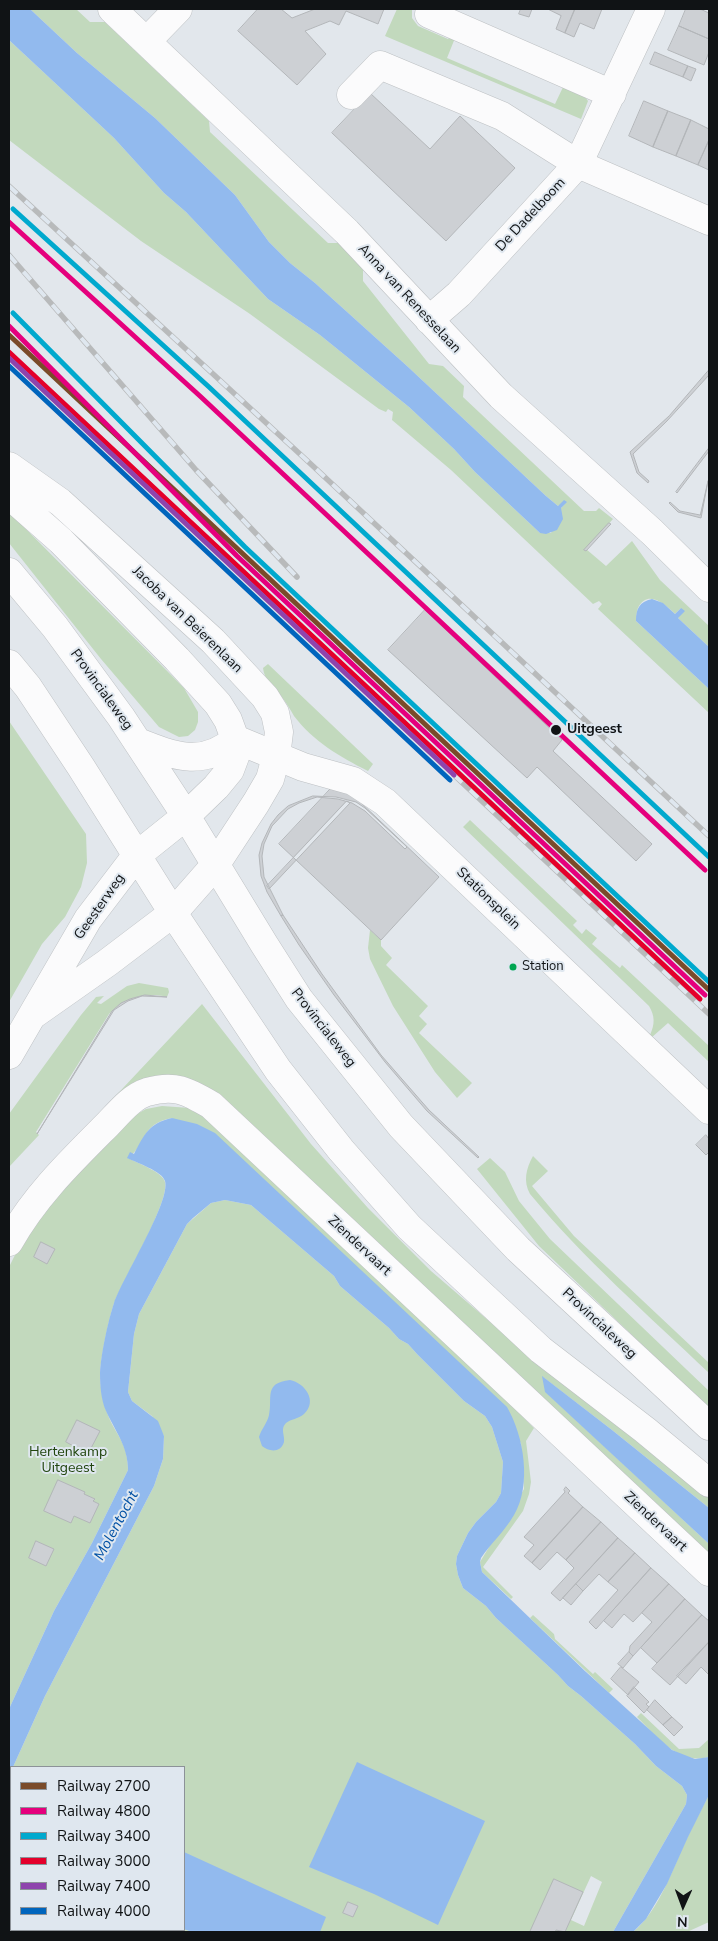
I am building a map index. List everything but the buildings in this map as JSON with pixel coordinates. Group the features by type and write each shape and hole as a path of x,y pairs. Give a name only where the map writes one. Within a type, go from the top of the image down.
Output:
{"main road":[{"name":"Anna van Renesselaan","path":"112,9 347,232 501,396 708,581"},
{"path":"147,41 178,9"},
{"name":"De Dadelboom","path":"429,320 459,294 578,164 651,9"},
{"path":"429,14 612,94"},
{"path":"351,95 380,65 502,116 578,164 709,221"},
{"name":"Jacoba van Beierenlaan","path":"9,466 60,502 213,641 265,697 275,713 279,732 276,757 270,779 216,864"},
{"path":"9,495 61,541 195,678 218,704 228,720 235,739 236,754 230,770 186,816"},
{"name":"Provincialeweg","path":"9,572 55,627 138,742 299,999 401,1126 518,1249 709,1426"},
{"path":"9,664 28,687 173,913 278,1070 341,1150 409,1227 541,1350 645,1430 709,1483"},
{"path":"138,742 166,754 201,757 225,748 235,739"},
{"name":"Stationsplein","path":"235,739 303,767 353,781 384,802 709,1110"},
{"name":"Geesterweg","path":"9,1055 88,919 136,856 186,816"},
{"name":"Geesterweg","path":"33,1016 173,913 216,864"},
{"name":"Ziendervaart","path":"9,1242 28,1210 63,1169 130,1102 145,1092 165,1089 186,1090 211,1105 709,1572"}],"green space":[{"path":"30,9 76,9 90,22 105,22 209,121 210,132 328,243 339,243 350,252 363,270 363,281 429,364 443,366 464,386 463,397 584,511 596,511 599,508 613,519 586,549 606,566 632,541 660,580 709,626 709,647 678,618 681,608 675,614 658,601 648,599 643,601 637,609 636,621 709,689 709,713 598,609 602,604 599,601 593,604 451,470 392,420 393,412 388,409 386,412 379,409 250,314 141,241 9,140 9,40 114,138 164,193 186,212 268,299 320,335 409,407 540,533 551,533 561,508 566,502 558,506 546,496 407,366 315,283 290,263 269,242 235,195 155,118 77,53"},
{"path":"397,9 412,9 412,18 418,26 448,39 451,36 455,38 447,58 555,104 564,85 582,93 588,101 581,119 385,36"},
{"path":"9,512 184,688 198,712 198,722 195,730 188,736 179,737 159,727 101,659 9,543"},
{"path":"268,664 373,764 368,771 328,748 301,725 265,676 263,668"},
{"path":"9,721 86,834 87,863 81,887 65,917 42,944 9,1002"},
{"path":"470,820 577,921 573,925 582,934 586,929 597,938 592,944 620,968 622,965 709,1046 709,1062 668,1023 651,1038 654,1020 649,1006 463,827"},
{"path":"370,930 381,940 381,946 392,958 386,965 428,1006 419,1016 427,1024 419,1033 472,1083 457,1098 435,1072 393,1006 370,959 368,948"},
{"path":"139,983 168,988 169,992 167,997 150,995 128,1000 109,1014 36,1132 39,1135 9,1167 9,1114 96,997 104,996 97,1003 101,1004 127,986"},
{"path":"202,1004 311,1144 368,1208 431,1271 546,1370 709,1498 709,1508 543,1377 546,1392 709,1544 709,1557 205,1086 183,1077 159,1076 60,1155"},
{"name":"Hertenkamp Uitgeest","path":"162,1106 190,1108 204,1115 518,1408 522,1416 534,1428 526,1441 531,1482 523,1511 483,1567 513,1597 511,1599 482,1572 480,1562 524,1489 521,1443 172,1118 162,1121 149,1129 139,1146 128,1158 160,1175 165,1182 165,1192 154,1222 115,1301 108,1326 100,1372 103,1401 109,1418 126,1452 128,1470 92,1543 54,1611 9,1709 9,1267 28,1229 128,1119 146,1109"},
{"path":"533,1156 548,1171 532,1186 574,1236 709,1363 709,1373 594,1264 530,1194 526,1175"},
{"path":"490,1158 505,1172 519,1201 550,1239 709,1391 709,1407 539,1246 477,1169"},
{"path":"225,1200 251,1205 334,1276 340,1286 389,1328 399,1339 408,1344 464,1401 485,1416 492,1427 503,1462 501,1493 496,1502 468,1533 457,1556 458,1575 463,1588 486,1606 496,1618 568,1686 635,1744 656,1766 682,1786 687,1795 686,1804 613,1932 9,1932 10,1774 10,1931 185,1931 185,1766 13,1766 45,1696 154,1486 163,1459 164,1436 152,1416 132,1401 128,1392 134,1334 139,1314 187,1224 211,1203","holes":["591,1876 602,1882 584,1926 571,1920"]},
{"path":"533,1615 554,1634 555,1639 593,1674 595,1672 613,1689 609,1693 530,1618"},
{"path":"641,1713 679,1749 699,1748 709,1739 709,1757 687,1757 669,1748 637,1717"},
{"path":"709,1795 709,1922 687,1932 633,1932 651,1912 658,1900"}],"water":[{"path":"9,9 30,9 77,53 155,118 235,195 269,242 290,263 315,283 407,366 546,496 558,506 564,500 567,502 561,508 563,519 557,530 546,534 540,533 409,407 320,335 268,299 186,212 164,193 114,138 9,40"},
{"path":"652,599 663,603 675,614 681,608 685,611 678,618 709,647 709,689 636,621 641,604"},
{"name":"Molentocht","path":"172,1118 197,1124 215,1133 507,1407 518,1432 524,1461 523,1490 520,1503 514,1515 481,1558 482,1572 585,1671 672,1750 695,1759 709,1757 709,1795 667,1884 646,1919 633,1932 613,1932 686,1804 687,1795 682,1786 656,1766 635,1744 568,1686 496,1618 486,1606 463,1588 458,1575 457,1556 468,1533 496,1502 501,1493 503,1462 492,1427 485,1416 464,1401 408,1344 399,1339 389,1328 340,1286 334,1276 251,1205 225,1200 211,1203 193,1218 187,1224 139,1314 134,1334 128,1392 132,1401 158,1421 164,1436 163,1459 154,1486 45,1696 13,1766 10,1766 9,1776 9,1709 54,1611 92,1543 128,1470 126,1453 103,1402 100,1373 105,1338 114,1303 154,1222 165,1191 163,1177 127,1158 130,1152 134,1154 148,1131 164,1120"},
{"path":"542,1376 709,1508 709,1544 545,1392"},
{"path":"290,1380 305,1389 310,1398 310,1404 304,1414 284,1425 284,1442 282,1446 278,1450 268,1449 262,1446 259,1437 269,1415 271,1392 276,1384"},
{"path":"357,1762 485,1821 438,1925 374,1894 309,1867"},
{"path":"185,1852 326,1917 320,1932 192,1932 185,1929"}],"railway":[{"path":"9,186 314,467 709,836"},
{"path":"9,255 196,470 297,577"},
{"path":"454,775 709,1014"}],"rail line":[{"name":"3400","path":"13,209 209,387 709,857"},
{"name":"4800","path":"9,222 201,397 705,870"},
{"name":"3400","path":"13,313 245,547 709,982"},
{"name":"4800","path":"9,326 237,556 705,995"},
{"name":"2700","path":"9,335 709,990"},
{"name":"3000","path":"9,352 700,999"},
{"name":"7400","path":"9,358 454,775"},
{"name":"4000","path":"9,366 450,780"}],"place":[{"name":"Uitgeest","path":"556,730"},
{"name":"Station","path":"513,967"}]}
